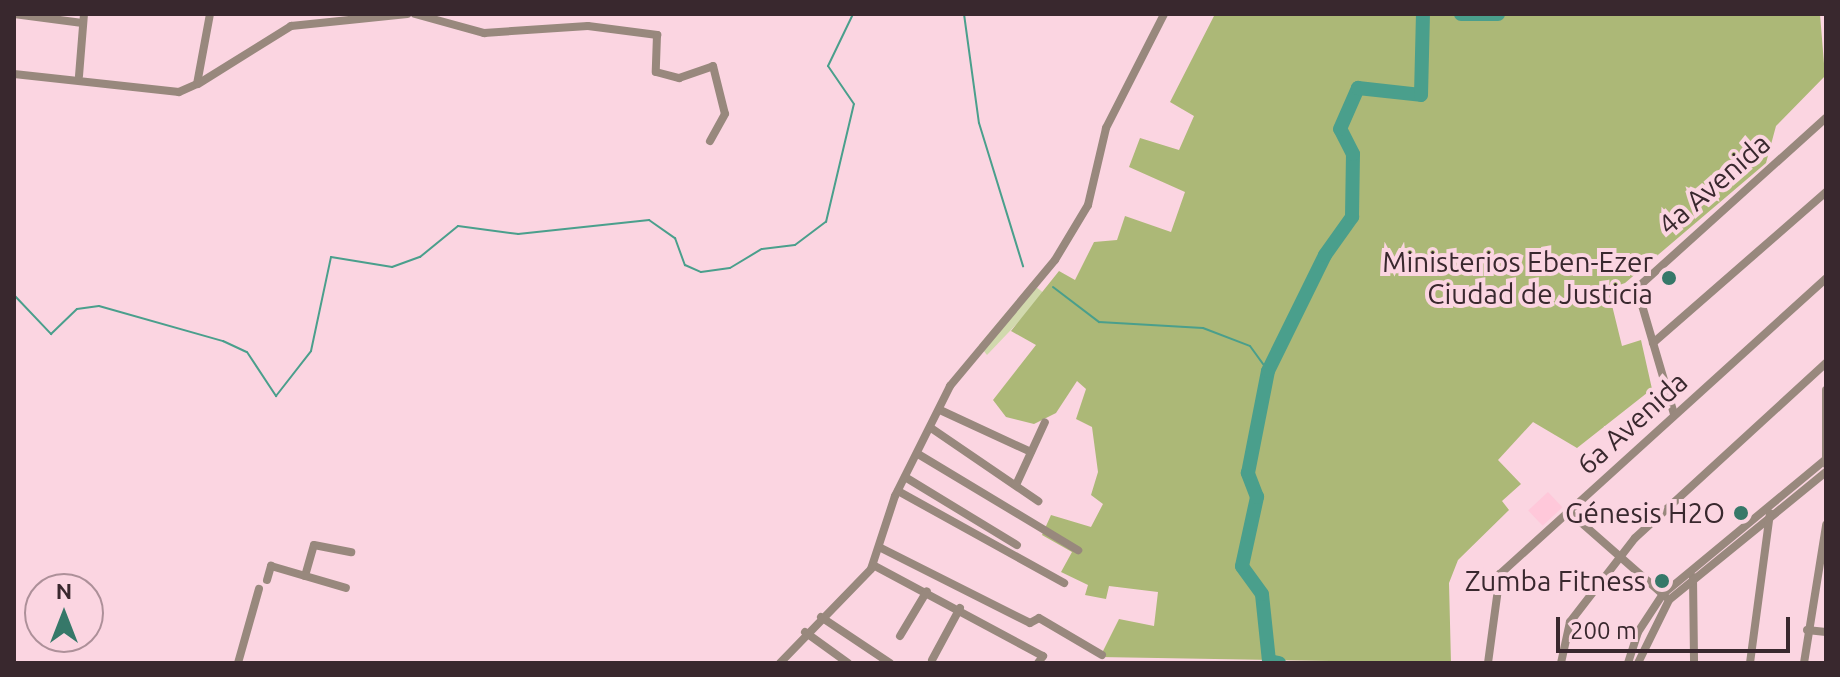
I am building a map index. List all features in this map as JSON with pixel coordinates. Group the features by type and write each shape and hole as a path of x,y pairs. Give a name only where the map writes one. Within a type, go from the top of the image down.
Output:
{"street":[{"path":"14,14 83,18 79,76"},
{"path":"197,84 210,14"},
{"path":"14,74 79,76 179,92 291,26 407,14"},
{"path":"415,14 484,33 588,26 657,35 656,72 679,78 713,66 725,114 710,141"},
{"path":"780,663 805,632 873,565 898,491 950,386 1055,260 1088,205 1106,128 1164,14"},
{"name":"4a Avenida","path":"1653,343 1637,288 1826,118"},
{"path":"1674,414 1653,343 1826,192"},
{"name":"6a Avenida","path":"1488,663 1500,574 1826,278"},
{"path":"1561,663 1570,622 1619,556 1826,363"},
{"path":"1628,663 1638,632 1666,597 1825,461 1826,390"},
{"path":"940,410 1031,452"},
{"path":"1016,485 1045,422"},
{"path":"931,428 1038,501"},
{"path":"918,454 1078,550"},
{"path":"1638,663 1666,597 1826,472"},
{"path":"905,477 1017,545"},
{"path":"898,491 1064,583"},
{"path":"1568,511 1666,597"},
{"path":"1750,663 1770,513"},
{"path":"1804,663 1826,525"},
{"path":"305,576 314,545 351,552"},
{"path":"879,547 1030,623 1039,618 1102,655"},
{"path":"873,565 960,608 1043,656 1038,663"},
{"path":"267,580 271,566 346,588"},
{"path":"1693,577 1694,663"},
{"path":"238,663 259,589"},
{"path":"900,636 927,591"},
{"path":"932,660 960,608"},
{"path":"821,617 890,663"},
{"path":"1807,630 1826,632"},
{"path":"805,632 848,663"}],"shaded area":[{"path":"1548,492 1562,507 1543,526 1528,510"}],"green space":[{"path":"1215,14 1820,14 1825,76 1776,126 1766,163 1625,283 1608,289 1622,346 1641,340 1652,389 1577,448 1533,422 1498,460 1521,484 1502,501 1509,510 1458,560 1449,583 1451,663 1100,657 1119,619 1154,626 1158,592 1109,586 1106,599 1085,595 1088,585 1061,572 1072,552 1042,535 1051,515 1091,527 1103,504 1091,495 1098,472 1092,427 1076,419 1086,389 1077,381 1056,413 1034,424 1006,417 993,400 1036,345 1011,331 1059,271 1075,280 1094,242 1117,240 1125,216 1171,232 1185,192 1129,167 1140,138 1179,150 1194,116 1170,102"},
{"path":"1031,283 1045,294 987,355 979,345"}],"waterway":[{"path":"14,295 51,334 77,309 99,306 223,341 247,352 276,396 311,351 331,257 392,267 420,257 458,226 518,234 649,220 675,238 685,265 701,272 730,268 762,249 795,245 826,222 854,104 828,66 853,14"},
{"path":"964,14 979,123 1023,266"},
{"path":"1279,663 1269,661 1262,594 1242,566 1257,497 1248,473 1268,371 1325,255 1352,217 1353,154 1340,129 1358,88 1421,95 1423,14"},
{"path":"1461,14 1498,14"},
{"path":"1053,287 1099,322 1203,328 1250,346 1268,371"}],"place":[{"name":"Ministerios Eben-Ezer Ciudad de Justicia","path":"1669,278"},
{"name":"Génesis H2O","path":"1741,513"},
{"name":"Zumba Fitness","path":"1662,581"}]}
